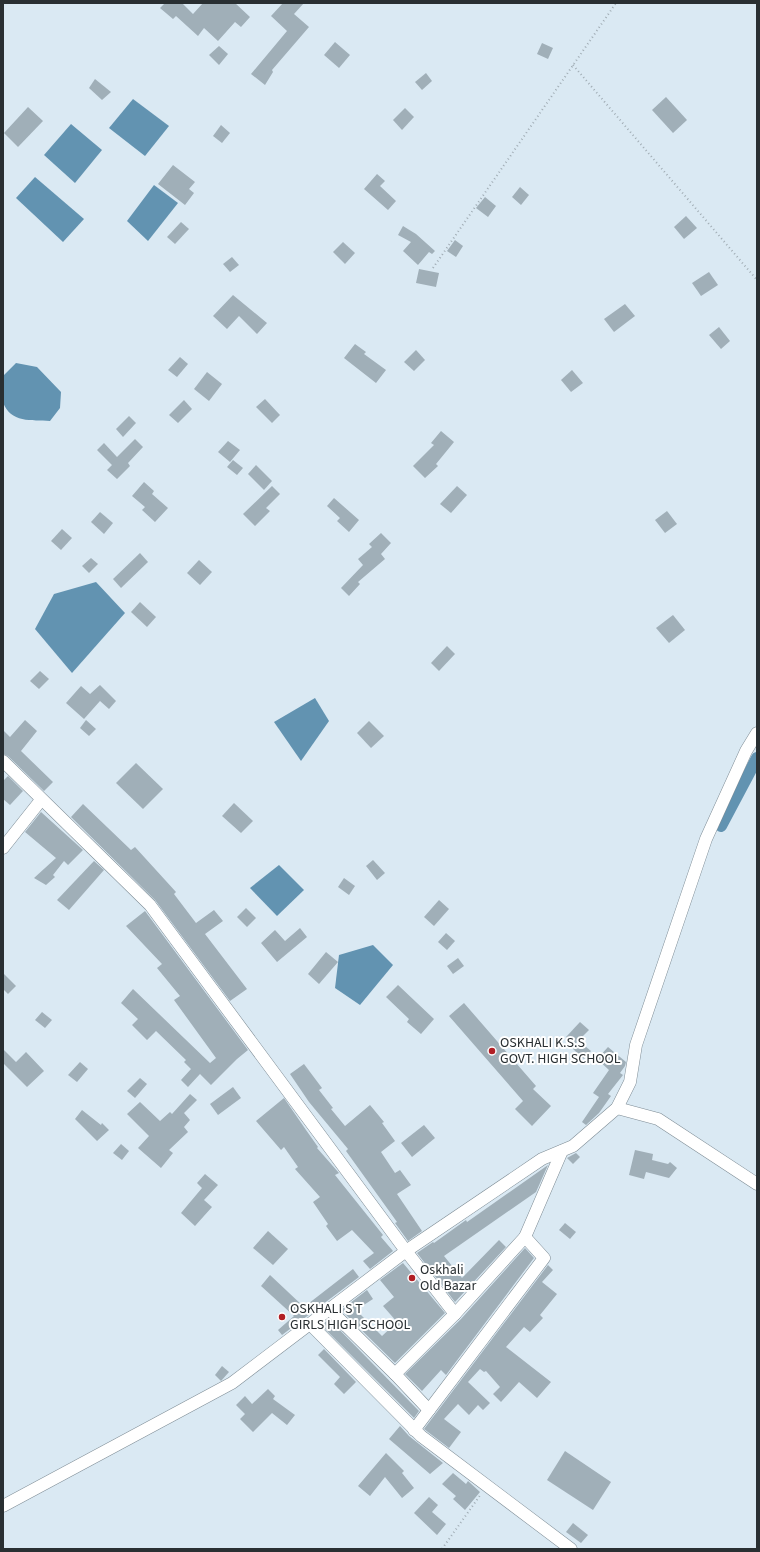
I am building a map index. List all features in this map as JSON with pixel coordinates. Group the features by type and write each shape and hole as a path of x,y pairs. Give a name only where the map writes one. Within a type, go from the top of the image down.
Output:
{"street":[{"path":"3,1506 232,1383 406,1251 542,1159 574,1146 617,1108 630,1082 636,1045 706,839 746,751 757,733"},
{"path":"3,761 41,800 150,905 406,1251 455,1314"},
{"path":"3,848 41,800"},
{"path":"617,1108 658,1119 757,1184"},
{"path":"395,1374 455,1314 525,1237 562,1151"},
{"path":"414,1430 544,1258 525,1237"},
{"path":"329,1309 429,1410"},
{"path":"310,1324 414,1430 486,1487 570,1549"}],"path":[{"path":"433,268 616,3"},
{"path":"573,65 757,280"},
{"path":"442,1549 486,1487"}],"water":[{"path":"133,99 169,126 145,156 109,128"},
{"path":"71,124 102,150 75,183 44,155"},
{"path":"35,177 84,219 63,242 16,198"},
{"path":"154,185 178,203 148,241 127,221"},
{"path":"16,363 37,367 61,392 60,408 50,421 22,419 11,414 6,409 2,399 3,376"},
{"path":"96,582 125,613 72,673 35,629 54,594"},
{"path":"315,698 329,721 301,761 274,722"},
{"path":"279,865 304,890 277,916 250,888"},
{"path":"373,945 393,965 360,1005 335,988 339,955"}],"building":[{"path":"165,3 182,3 193,14 203,3 235,3 250,17 241,27 235,22 218,41 204,28 198,36 176,16 173,19 160,8"},
{"path":"283,3 304,3 294,14 309,27 272,70 273,72 265,85 251,74 287,31 271,16"},
{"path":"335,42 350,55 339,68 324,55"},
{"path":"542,43 553,48 548,59 537,54"},
{"path":"219,46 228,54 219,65 209,55"},
{"path":"426,73 432,81 422,90 415,82"},
{"path":"95,79 111,92 102,100 89,88"},
{"path":"666,97 687,120 673,133 652,110"},
{"path":"28,107 43,121 18,147 4,133"},
{"path":"405,108 414,117 402,130 393,120"},
{"path":"221,125 230,133 222,143 213,136"},
{"path":"173,165 195,182 189,189 194,193 185,205 158,184"},
{"path":"377,174 385,181 380,186 396,201 388,210 364,189"},
{"path":"520,187 529,195 521,205 512,197"},
{"path":"485,197 496,206 488,217 476,208"},
{"path":"686,216 697,228 684,239 674,227"},
{"path":"181,222 189,229 175,244 167,237"},
{"path":"403,226 416,234 435,251 432,254 429,252 418,265 403,251 411,242 398,235"},
{"path":"455,240 463,246 456,257 447,251"},
{"path":"343,242 355,253 345,264 333,252"},
{"path":"232,257 239,265 230,272 223,264"},
{"path":"419,269 439,273 436,287 416,283"},
{"path":"709,272 718,285 701,296 692,283"},
{"path":"233,295 267,323 257,334 239,316 227,329 213,316"},
{"path":"625,304 635,316 614,332 604,319"},
{"path":"719,327 730,341 721,349 709,335"},
{"path":"355,344 366,352 364,354 386,370 376,383 344,358"},
{"path":"416,350 425,360 414,371 404,362"},
{"path":"180,357 188,364 177,377 168,370"},
{"path":"572,370 583,383 571,392 561,380"},
{"path":"207,372 222,384 209,401 194,389"},
{"path":"265,399 280,415 272,423 256,407"},
{"path":"184,400 192,409 178,423 169,415"},
{"path":"129,416 136,423 123,437 116,429"},
{"path":"441,431 454,442 436,464 438,466 425,478 413,466 434,445 431,443"},
{"path":"135,439 143,447 128,463 130,466 117,479 107,470 112,465 97,450 104,443 117,457"},
{"path":"228,441 240,450 230,462 218,452"},
{"path":"233,460 243,468 237,475 227,467"},
{"path":"256,465 272,481 264,490 248,474"},
{"path":"144,482 154,491 152,494 168,508 155,522 142,510 145,507 132,496"},
{"path":"272,486 280,494 266,508 270,511 255,526 243,514"},
{"path":"457,486 467,495 451,513 440,504"},
{"path":"334,498 359,520 349,532 337,521 340,518 327,506"},
{"path":"667,511 677,524 665,533 655,520"},
{"path":"100,512 113,523 104,534 91,522"},
{"path":"62,529 72,538 61,550 51,541"},
{"path":"381,533 391,543 381,554 385,559 358,582 360,584 349,596 341,588 363,565 358,559 372,547 369,544"},
{"path":"140,553 148,562 121,588 113,579"},
{"path":"91,558 98,564 89,573 82,566"},
{"path":"199,560 212,572 200,585 187,573"},
{"path":"140,602 156,617 147,627 131,612"},
{"path":"673,615 685,630 669,643 656,628"},
{"path":"447,646 455,654 439,671 431,663"},
{"path":"40,671 49,679 39,689 30,681"},
{"path":"100,685 116,701 109,709 100,701 84,719 66,703 81,686 90,694"},
{"path":"25,720 37,731 21,751 53,782 44,791 8,756 3,754 3,730 10,737"},
{"path":"86,720 96,729 89,736 80,728"},
{"path":"369,721 384,736 371,748 357,733"},
{"path":"136,763 163,789 143,809 116,783"},
{"path":"8,776 23,791 10,805 3,799 3,781"},
{"path":"234,803 253,821 241,833 222,816"},
{"path":"83,804 131,850 135,847 176,892 174,894 196,923 214,910 223,921 205,934 247,989 230,1001 155,900 71,817"},
{"path":"41,812 83,850 68,865 64,861 53,875 55,877 46,885 34,878 56,858 25,832"},
{"path":"373,860 385,873 377,880 366,866"},
{"path":"94,861 104,870 69,910 57,900"},
{"path":"344,878 355,886 349,895 338,887"},
{"path":"439,900 449,909 434,926 424,917"},
{"path":"246,908 256,918 247,927 237,917"},
{"path":"145,911 248,1050 211,1085 200,1074 188,1087 181,1080 191,1069 184,1062 186,1060 156,1031 147,1040 132,1025 138,1019 121,1003 133,989 210,1063 216,1058 174,1000 180,996 157,968 162,964 126,926"},
{"path":"300,928 307,937 277,962 261,943 275,930 285,941"},
{"path":"446,933 455,941 447,950 438,942"},
{"path":"326,952 338,962 319,984 308,974"},
{"path":"458,958 464,966 453,974 447,966"},
{"path":"3,973 16,986 8,994 3,989"},
{"path":"398,985 434,1019 421,1034 407,1022 409,1019 386,997"},
{"name":"OSKHALI K.S.S GOVT. HIGH SCHOOL","path":"464,1003 536,1086 533,1089 551,1106 532,1126 515,1109 523,1101 449,1016"},
{"path":"42,1012 52,1020 45,1028 35,1020"},
{"path":"580,1022 589,1030 575,1044 566,1037"},
{"path":"580,1042 591,1051 584,1059 573,1049"},
{"path":"608,1047 626,1062 620,1073 623,1075 608,1094 611,1096 599,1113 586,1125 582,1122 599,1097 593,1093 609,1070 597,1059"},
{"path":"3,1049 16,1062 26,1052 44,1071 27,1087 3,1063"},
{"path":"80,1062 88,1069 77,1082 68,1075"},
{"path":"304,1064 322,1088 319,1090 333,1108 331,1109 345,1126 370,1105 384,1122 382,1123 395,1141 381,1152 395,1173 400,1170 411,1185 397,1194 422,1231 408,1241 395,1223 397,1222 346,1151 348,1149 309,1102 290,1074"},
{"path":"140,1078 147,1084 135,1098 127,1091"},
{"path":"233,1087 241,1098 218,1115 210,1104"},
{"path":"190,1094 197,1100 184,1113 190,1120 184,1127 188,1132 169,1150 173,1153 161,1168 138,1148 149,1136 127,1114 140,1102 160,1121 170,1112 172,1114"},
{"path":"284,1098 318,1147 317,1148 339,1173 335,1175 383,1235 381,1237 393,1251 370,1269 363,1261 374,1253 352,1230 337,1241 326,1226 328,1224 313,1202 320,1197 295,1169 298,1167 284,1147 281,1150 256,1121"},
{"path":"82,1110 101,1125 102,1123 109,1130 97,1141 75,1119"},
{"path":"424,1125 435,1138 412,1157 401,1143"},
{"path":"121,1144 129,1151 122,1160 113,1153"},
{"path":"635,1150 653,1154 652,1160 668,1164 670,1162 677,1168 669,1178 646,1172 644,1179 629,1175"},
{"path":"576,1153 580,1157 573,1164 567,1158"},
{"path":"548,1165 536,1192 444,1256 462,1278 499,1240 506,1247 455,1302 417,1253 433,1242 434,1243 466,1220 467,1222"},
{"path":"205,1174 218,1185 204,1200 212,1207 195,1226 181,1213 202,1188 197,1183"},
{"path":"565,1223 576,1232 570,1239 559,1230"},
{"path":"268,1231 288,1249 273,1265 253,1248"},
{"path":"525,1248 534,1258 446,1375 441,1370 422,1391 405,1374 461,1319"},
{"path":"403,1263 445,1313 395,1363 341,1310 367,1290 373,1299 356,1310 382,1336 397,1322 383,1306 394,1297 380,1280"},
{"path":"548,1265 553,1270 542,1282 557,1294 540,1315 543,1318 530,1332 524,1327 506,1347 551,1382 537,1398 519,1382 501,1402 493,1394 500,1387 486,1371 484,1372 480,1369 468,1382 490,1403 483,1410 478,1405 469,1415 458,1404 444,1419 461,1432 449,1448 424,1429"},
{"path":"353,1269 359,1277 282,1335 278,1330 294,1316 261,1286 270,1275 304,1307"},
{"path":"329,1319 419,1411 414,1418 321,1325"},
{"path":"324,1349 356,1382 344,1394 334,1384 340,1377 318,1355"},
{"path":"222,1366 229,1372 221,1381 215,1375"},
{"path":"268,1389 275,1396 273,1399 295,1415 287,1425 272,1413 253,1432 240,1419 245,1414 236,1405 245,1396 252,1404"},
{"path":"400,1426 409,1436 443,1463 430,1474 389,1439"},
{"path":"565,1451 611,1482 593,1510 547,1480"},
{"path":"386,1453 404,1471 402,1473 414,1488 402,1498 385,1477 370,1496 358,1486"},
{"path":"453,1473 466,1484 468,1481 480,1492 465,1510 453,1499 456,1496 442,1484"},
{"path":"429,1497 438,1505 432,1512 446,1524 437,1535 414,1513"},
{"path":"573,1523 588,1535 581,1543 566,1532"}],"waterway":[{"path":"721,826 757,758"}],"place":[{"name":"OSKHALI K.S.S GOVT. HIGH SCHOOL","path":"492,1051"},
{"name":"Oskhali Old Bazar","path":"412,1278"},
{"name":"OSKHALI S T GIRLS HIGH SCHOOL","path":"282,1317"}]}
